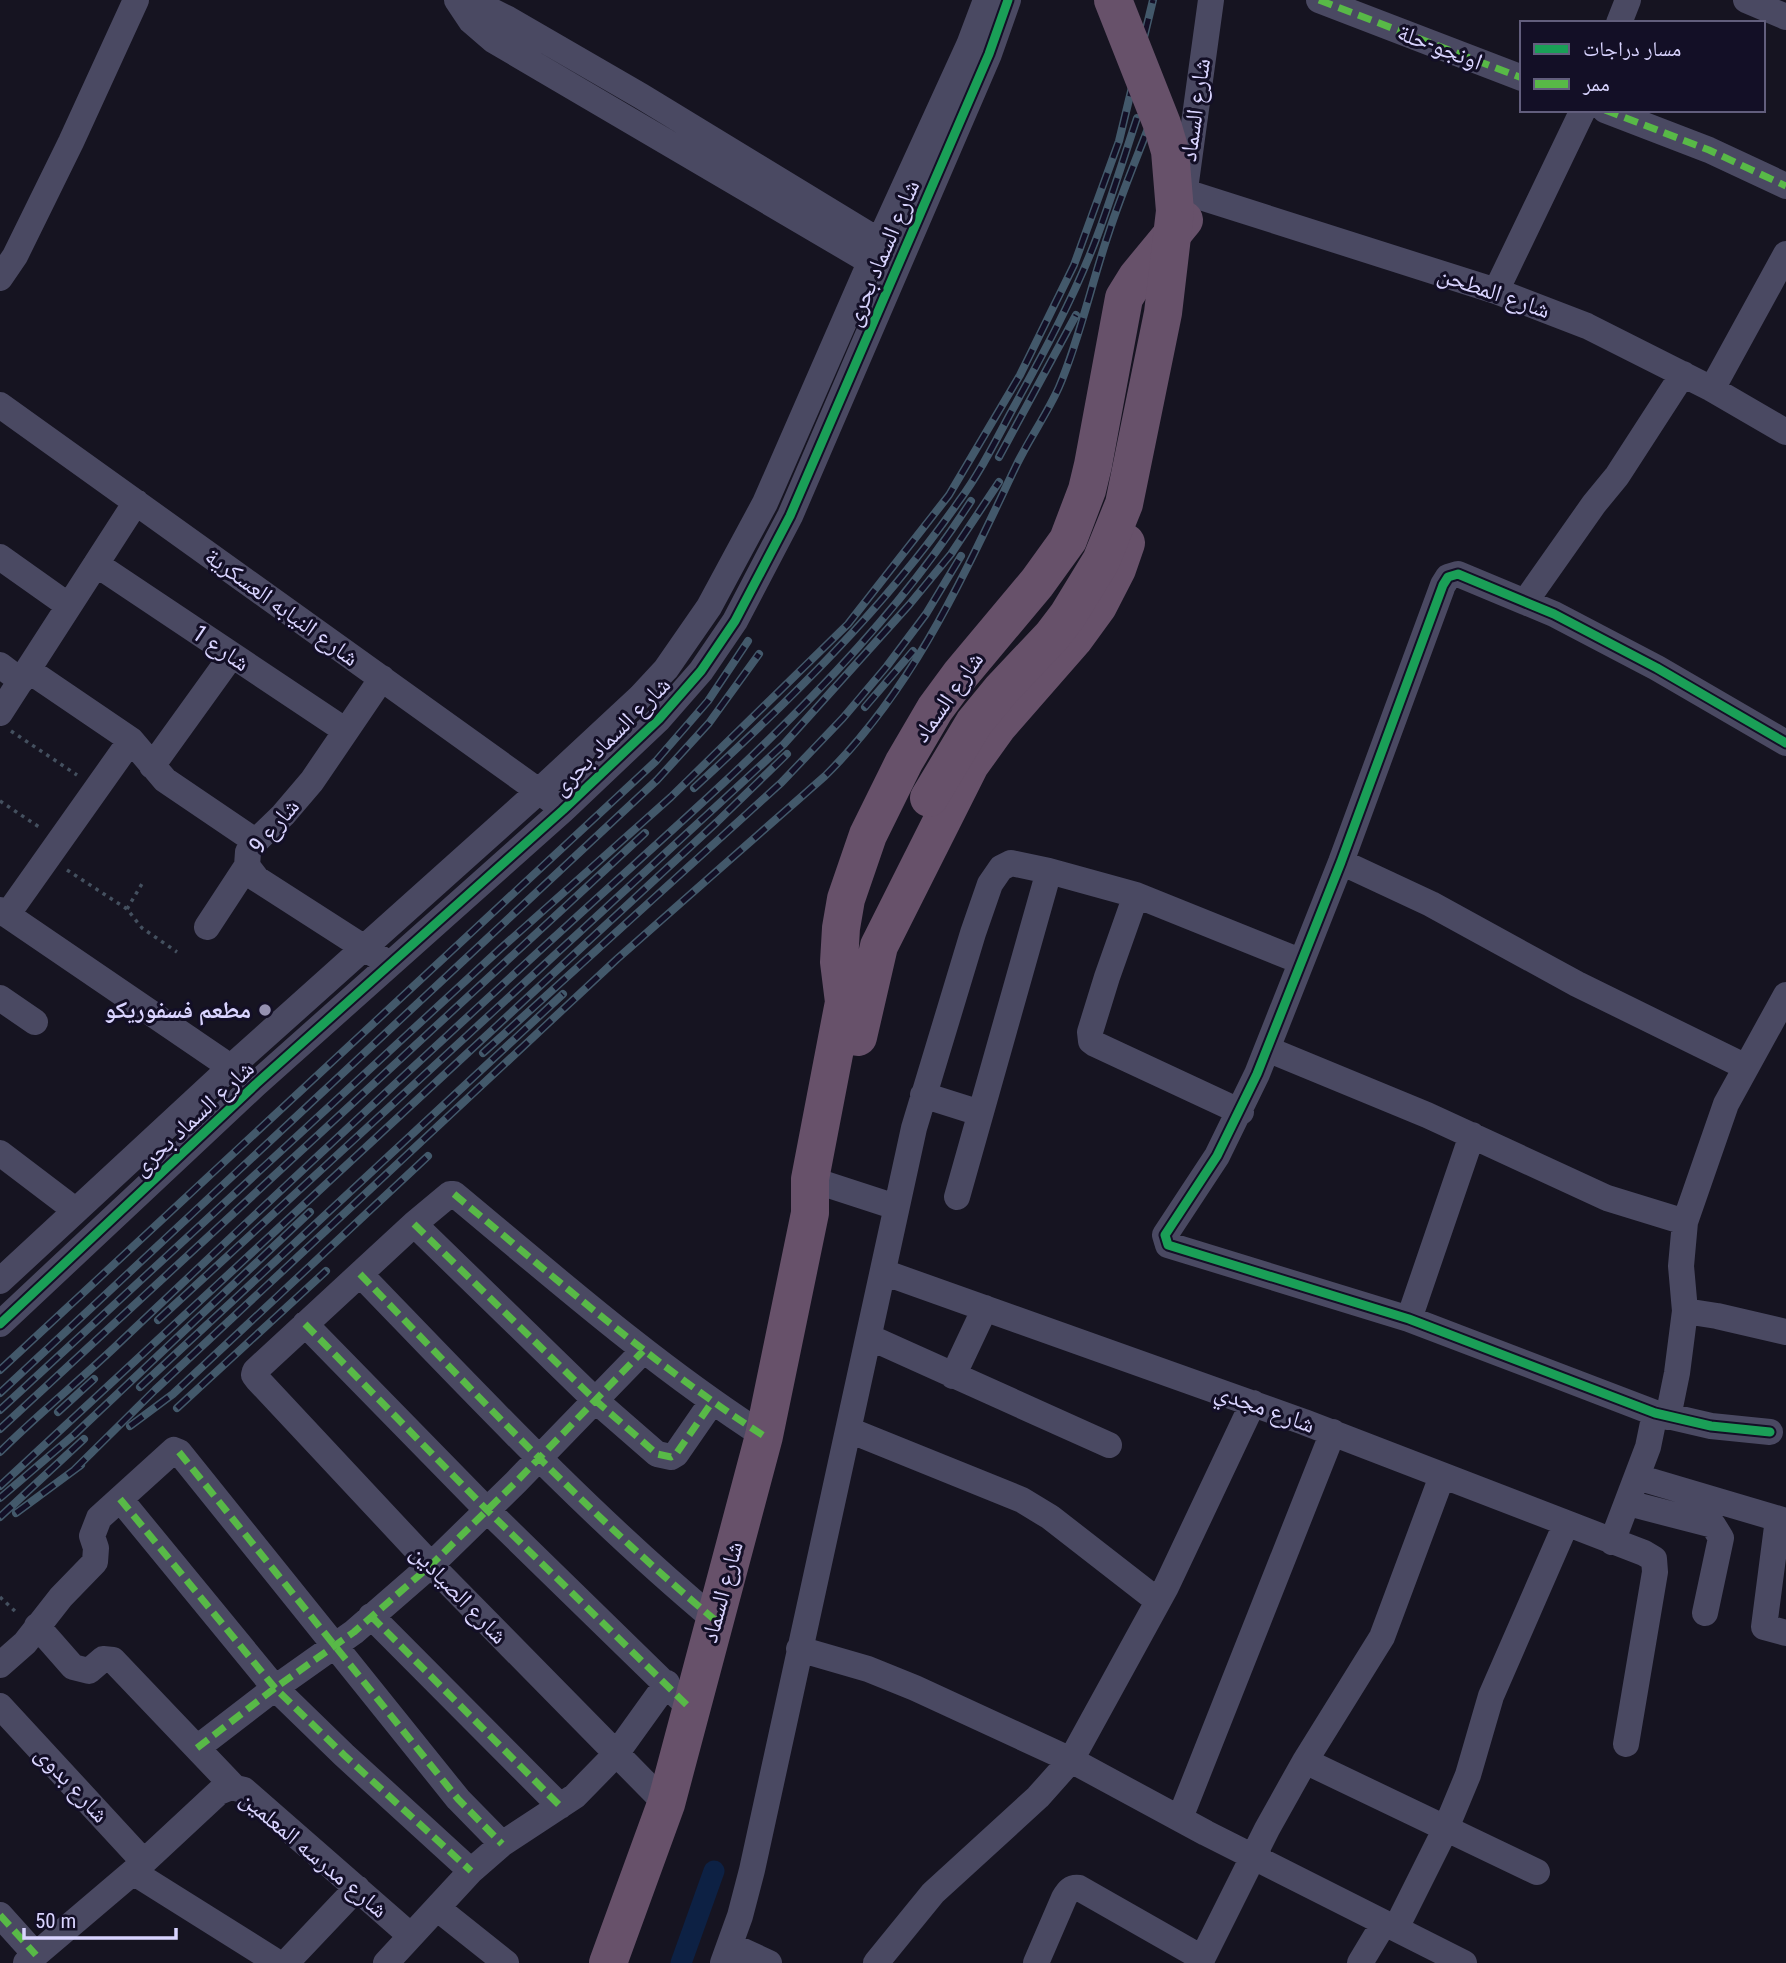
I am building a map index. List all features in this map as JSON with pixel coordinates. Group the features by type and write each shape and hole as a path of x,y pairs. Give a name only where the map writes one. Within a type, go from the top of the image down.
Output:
{"highway":[{"path":"878,946 920,794 942,736 964,704 1061,589 1081,557 1097,522 1110,478 1152,272 1158,216 1155,172 1144,129 1094,0"},
{"path":"844,1002 853,958 878,873 920,794 974,723 1068,615 1101,561 1125,504 1163,313 1175,211 1170,151 1113,0"},
{"name":"شارع السماد","path":"608,1963 666,1804 679,1696 715,1620 764,1436 815,1192 878,946 970,765 1018,702 1074,639 1098,606 1116,569 1131,530 1157,419 1179,273 1185,206"},
{"name":"شارع السماد","path":"815,1192 844,1002 839,962 841,928 846,899 868,835 904,762 935,709 960,675 1038,583 1068,540 1087,490 1124,298 1185,206"}],"street":[{"path":"0,278 15,256 71,142 136,0"},
{"name":"شارع السماد بحرى","path":"979,49 986,0"},
{"name":"شارع السماد بحرى","path":"0,1281 231,1067 539,791 649,688 686,642 709,607 765,503 886,258 979,49 1008,0"},
{"name":"شارع السماد","path":"1185,206 1186,164 1211,0"},
{"name":"اونجو-حلة","path":"1319,0 1520,77"},
{"path":"1620,21 1628,0"},
{"path":"1746,0 1786,17"},
{"path":"457,1 484,7 508,19 641,96 886,258"},
{"path":"457,1 471,21 493,40 628,120 886,258"},
{"path":"628,120 641,96"},
{"path":"1496,291 1583,112"},
{"path":"1610,112 1709,150 1786,186"},
{"name":"شارع المطحن","path":"1185,206 1496,291 1599,331 1712,389 1786,432"},
{"path":"1712,389 1786,254"},
{"name":"شارع السماد بحرى","path":"0,1324 256,1084 563,810 659,719 701,671 735,621 790,516 886,258"},
{"path":"1525,602 1617,476 1683,374"},
{"name":"شارع النيابه العسكرية","path":"0,405 563,810"},
{"path":"0,713 16,672 69,606 136,502"},
{"path":"765,503 790,516"},
{"path":"0,557 69,606"},
{"name":"شارع 1","path":"96,564 346,731"},
{"path":"1770,1432 1711,1426 1662,1415 1409,1319 1168,1245 1165,1235 1217,1156 1241,1112 1341,862 1445,580 1458,574 1554,614 1657,668 1786,743"},
{"path":"709,607 735,621"},
{"path":"152,766 232,655"},
{"path":"16,672 131,740 170,783 255,841"},
{"name":"شارع 9","path":"382,678 312,781 283,815 255,841 248,852 247,866 257,879 391,964"},
{"path":"131,740 54,849 4,913 256,1084"},
{"path":"1341,862 1432,904 1577,984 1746,1067"},
{"path":"769,1963 727,1954 752,1870 896,1207 923,1096 990,884 1001,867 1010,863 1049,871 1136,895 1300,961"},
{"path":"207,927 247,866"},
{"path":"957,1196 1049,871"},
{"path":"1136,895 1090,1032 1091,1041 1241,1112"},
{"path":"0,998 35,1022"},
{"path":"1612,1542 1677,1373 1685,1311 1681,1266 1685,1222 1717,1126 1783,1001"},
{"path":"1267,1049 1427,1115 1607,1198 1685,1222"},
{"path":"923,1096 980,1113"},
{"path":"1409,1319 1472,1135"},
{"path":"0,1153 75,1210"},
{"path":"815,1192 896,1207"},
{"path":"386,1963 471,1871 502,1844 575,1796 679,1696 487,1510 305,1324 446,1195 454,1194 643,1351 764,1436"},
{"path":"414,1224 595,1400 657,1454 671,1457 676,1454 712,1402"},
{"name":"شارع مجدي","path":"883,1272 1253,1403 1654,1559 1655,1572 1626,1744"},
{"path":"360,1274 539,1458 655,1570 715,1620"},
{"path":"953,1376 985,1308"},
{"path":"1685,1311 1786,1332"},
{"name":"شارع الصيادين","path":"305,1324 254,1376 430,1565 666,1804"},
{"path":"869,1337 1110,1445"},
{"path":"197,1748 335,1646 430,1565 643,1351"},
{"path":"876,1963 933,1893 1038,1797 1071,1760 1158,1601 1253,1403"},
{"path":"849,1430 1022,1500 1050,1517 1158,1601"},
{"path":"1180,1818 1333,1433"},
{"path":"0,1665 25,1643 30,1623 61,1597 95,1562 96,1548 92,1536 95,1525 174,1450 458,1799 502,1844"},
{"path":"1036,1963 1064,1898 1070,1889 1075,1888 1201,1961 1305,1760 1382,1637 1442,1476"},
{"path":"1637,1477 1782,1520 1764,1627 1786,1633"},
{"path":"120,1499 275,1688 471,1871"},
{"path":"1628,1503 1713,1525 1718,1531 1721,1538 1705,1613"},
{"path":"1360,1963 1390,1926 1446,1828 1468,1775 1491,1696 1566,1524"},
{"path":"371,1616 560,1806"},
{"path":"30,1623 78,1670 89,1671 103,1659 113,1660 234,1787"},
{"path":"799,1650 868,1670 915,1688 1071,1760 1464,1963"},
{"name":"شارع بدوى","path":"0,1706 138,1867 278,1963"},
{"path":"1305,1760 1537,1872"},
{"name":"شارع مدرسه المعلمين","path":"31,1959 138,1867 219,1792 234,1787 244,1790 411,1936"},
{"path":"286,1963 357,1888"},
{"path":"437,1908 506,1963"},
{"path":"0,1915 31,1959"}],"path":[{"path":"0,725 98,788"},
{"path":"0,801 127,909 142,928 177,952"},
{"path":"127,909 143,881"},
{"path":"0,1597 30,1623"}],"waterway":[{"path":"681,1963 714,1871"}],"railway":[{"path":"0,1410 499,950 671,797 848,624 949,495 1020,375 1074,265 1119,141 1153,0"},
{"path":"694,788 800,687 868,616 930,541 966,491 1034,370 1079,280 1103,220 1137,118"},
{"path":"74,1470 155,1390 617,959 825,776 857,742 911,669 934,630 1021,456 1054,397 1073,350 1113,221 1149,126"},
{"path":"999,457 1076,315"},
{"path":"158,1320 784,744 909,605 951,554 999,482"},
{"path":"0,1452 790,719 886,615 971,501"},
{"path":"483,1053 781,783 843,718 887,666 926,614 961,556"},
{"path":"0,1370 656,761 708,701 748,641"},
{"path":"865,707 913,651"},
{"path":"0,1393 657,780 709,723 759,654"},
{"path":"0,1486 717,822 787,754"},
{"path":"0,1429 645,833"},
{"path":"140,1387 563,994"},
{"path":"130,1426 173,1394 428,1156"},
{"path":"0,1498 75,1434 310,1212"},
{"path":"177,1408 326,1271"},
{"path":"58,1412 94,1379"},
{"path":"0,1517 84,1439"},
{"path":"16,1513 81,1465"}],"marked path":[{"path":"1319,0 1520,77"},
{"path":"1610,112 1709,150 1786,186"},
{"path":"454,1194 644,1350 764,1436"},
{"path":"414,1224 595,1400 657,1454 671,1457 676,1454 712,1402"},
{"path":"360,1274 577,1495 715,1620"},
{"path":"305,1324 487,1510 691,1709"},
{"path":"197,1748 354,1632 431,1565 643,1351"},
{"path":"179,1452 458,1799 502,1844"},
{"path":"120,1499 275,1688 471,1871"},
{"path":"371,1616 560,1806"},
{"path":"0,1915 36,1955"}],"cycle path":[{"path":"0,1324 256,1084 563,810 659,719 701,671 735,621 790,516 989,54 1008,0"},
{"path":"1770,1432 1711,1426 1655,1413 1409,1319 1168,1245 1165,1235 1217,1156 1257,1074 1341,862 1448,577 1458,574 1554,614 1657,668 1786,743"}],"place":[{"name":"مطعم فسفوريكو","path":"265,1010"}]}
